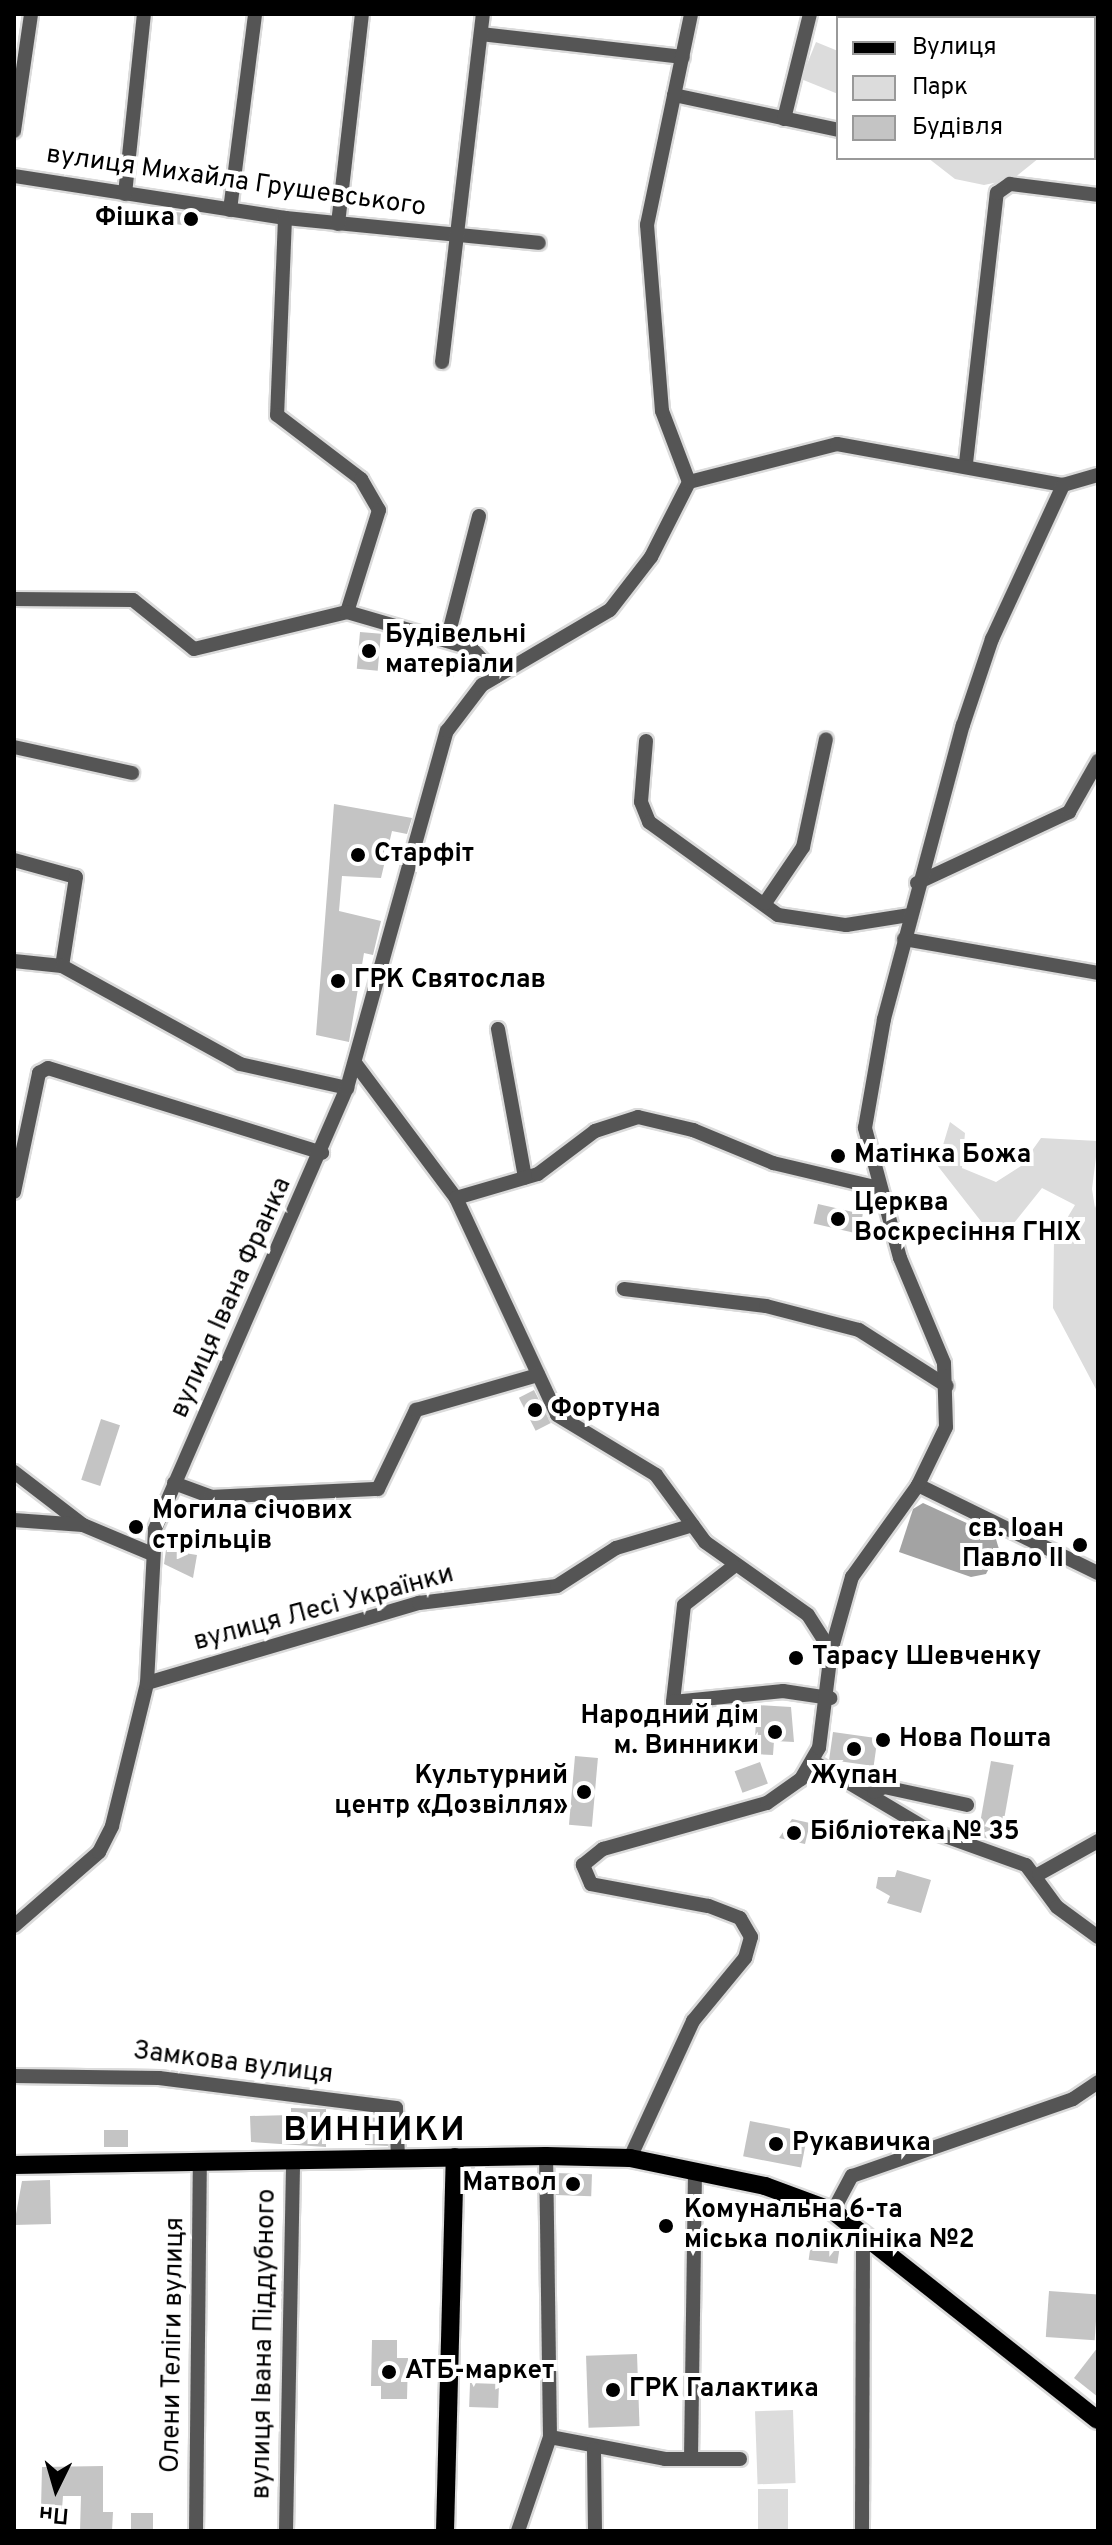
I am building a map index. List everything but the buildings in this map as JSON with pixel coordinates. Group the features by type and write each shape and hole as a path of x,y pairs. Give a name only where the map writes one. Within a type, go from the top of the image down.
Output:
{"main road":[{"path":"14,2165 546,2156 630,2158 695,2170 800,2195 833,2211 1098,2420"},
{"path":"445,2531 455,2157"}],"street":[{"path":"14,131 31,14"},
{"path":"125,194 144,14"},
{"path":"230,210 255,14"},
{"path":"338,224 362,14"},
{"path":"442,362 452,234 483,14"},
{"path":"691,14 647,225 662,411 689,482 837,444 966,463 1063,485 1098,475"},
{"path":"784,119 810,14"},
{"path":"481,34 683,57"},
{"path":"674,95 836,130"},
{"name":"вулиця Михайла Грушевського","path":"14,176 285,218 539,243"},
{"path":"966,463 997,193 1010,184 1098,195"},
{"path":"285,218 277,415 361,479 379,510 347,612"},
{"name":"вулиця Івана Франка","path":"14,1926 99,1852 112,1826 147,1683 152,1554 174,1483 322,1153 347,1088 447,731 467,699 497,676 610,610 651,557 689,482"},
{"path":"630,2158 693,2021 739,1967 751,1937 740,1918 717,1909 591,1884 583,1865 603,1849 767,1803 814,1762 830,1698 831,1651 852,1577 918,1485 946,1427 947,1386 879,1188 865,1128 917,883 992,639 1063,485"},
{"path":"447,640 479,516"},
{"path":"14,599 133,600 194,649 347,612 471,648 497,676"},
{"path":"765,903 803,847 826,739"},
{"path":"646,741 641,802 649,822 765,903 817,924 910,915"},
{"path":"14,747 132,773"},
{"path":"917,883 1069,812 1098,761"},
{"path":"14,860 76,877 62,966"},
{"path":"904,939 1098,973"},
{"path":"14,961 62,966 240,1064 347,1088"},
{"path":"498,1029 525,1178"},
{"path":"355,1063 456,1198 557,1415 656,1475 693,1525 734,1566 808,1615 831,1651"},
{"path":"14,1192 39,1073 62,1072 322,1153"},
{"path":"456,1198 525,1178 595,1131 638,1117 693,1130 773,1163 879,1188"},
{"path":"624,1289 766,1306 859,1330 947,1386"},
{"path":"174,1483 212,1497 378,1489 416,1410 538,1375"},
{"path":"14,1472 83,1525 152,1554"},
{"path":"918,1485 1098,1573"},
{"path":"14,1520 83,1525"},
{"name":"вулиця Лесі Українки","path":"147,1683 419,1603 557,1586 616,1548 693,1525"},
{"path":"734,1566 684,1605 673,1702 783,1691 830,1698"},
{"path":"814,1762 874,1792 928,1830 1026,1865 1039,1874 1057,1907 1098,1937"},
{"path":"874,1792 884,1787 967,1805"},
{"path":"1039,1874 1098,1841"},
{"name":"Замкова вулиця","path":"14,2076 159,2078 396,2108 398,2157"},
{"path":"833,2211 852,2176 1073,2099 1098,2082"},
{"path":"518,2531 550,2437 546,2156"},
{"name":"вулиця Івана Піддубного","path":"286,2531 293,2159"},
{"name":"Олени Теліги вулиця","path":"196,2531 200,2160"},
{"path":"691,2458 695,2170"},
{"path":"862,2531 863,2234"},
{"path":"550,2437 594,2449 740,2459"},
{"path":"594,2449 595,2531"}],"green space":[{"path":"949,14 1098,14 1098,29 1096,34 1096,16"},
{"path":"816,42 836,50 836,93 801,79"},
{"path":"931,160 1037,160 1013,179 984,185 955,179"},
{"path":"950,1122 965,1133 962,1168 996,1182 1021,1166 1041,1138 1098,1141 1092,1189 1095,1208 1098,1199 1098,1393 1053,1308 1054,1240 1075,1205 1042,1188 998,1243 937,1165"},
{"path":"793,2410 796,2483 758,2484 755,2411"},
{"path":"758,2489 788,2489 788,2531 758,2531"}],"shaded area":[{"path":"923,1503 995,1536 999,1549 986,1574 971,1577 899,1552 913,1509"}],"place":[{"name":"Фішка","path":"191,219"},
{"name":"Будівельні матеріали","path":"369,651"},
{"name":"Старфіт","path":"358,855"},
{"name":"ГРК Святослав","path":"338,981"},
{"name":"Матінка Божа","path":"838,1156"},
{"name":"Церква Воскресіння ГНІХ","path":"838,1219"},
{"name":"Фортуна","path":"535,1410"},
{"name":"Могила січових стрільців","path":"136,1527"},
{"name":"св. Іоан Павло ІІ","path":"1080,1545"},
{"name":"Тарасу Шевченку","path":"796,1658"},
{"name":"Народний дім м. Винники","path":"775,1732"},
{"name":"Нова Пошта","path":"883,1740"},
{"name":"Жупан","path":"854,1749"},
{"name":"Культурний центр «Дозвілля»","path":"584,1792"},
{"name":"Бібліотека № 35","path":"794,1833"},
{"name":"Рукавичка","path":"776,2144"},
{"name":"Матвол","path":"573,2184"},
{"name":"Комунальна 6-та міська поліклініка №2","path":"666,2226"},
{"name":"АТБ-маркет","path":"389,2372"},
{"name":"ГРК Галактика","path":"613,2390"}],"district":[{"name":"ВИННИКИ","path":"375,2132"}]}
